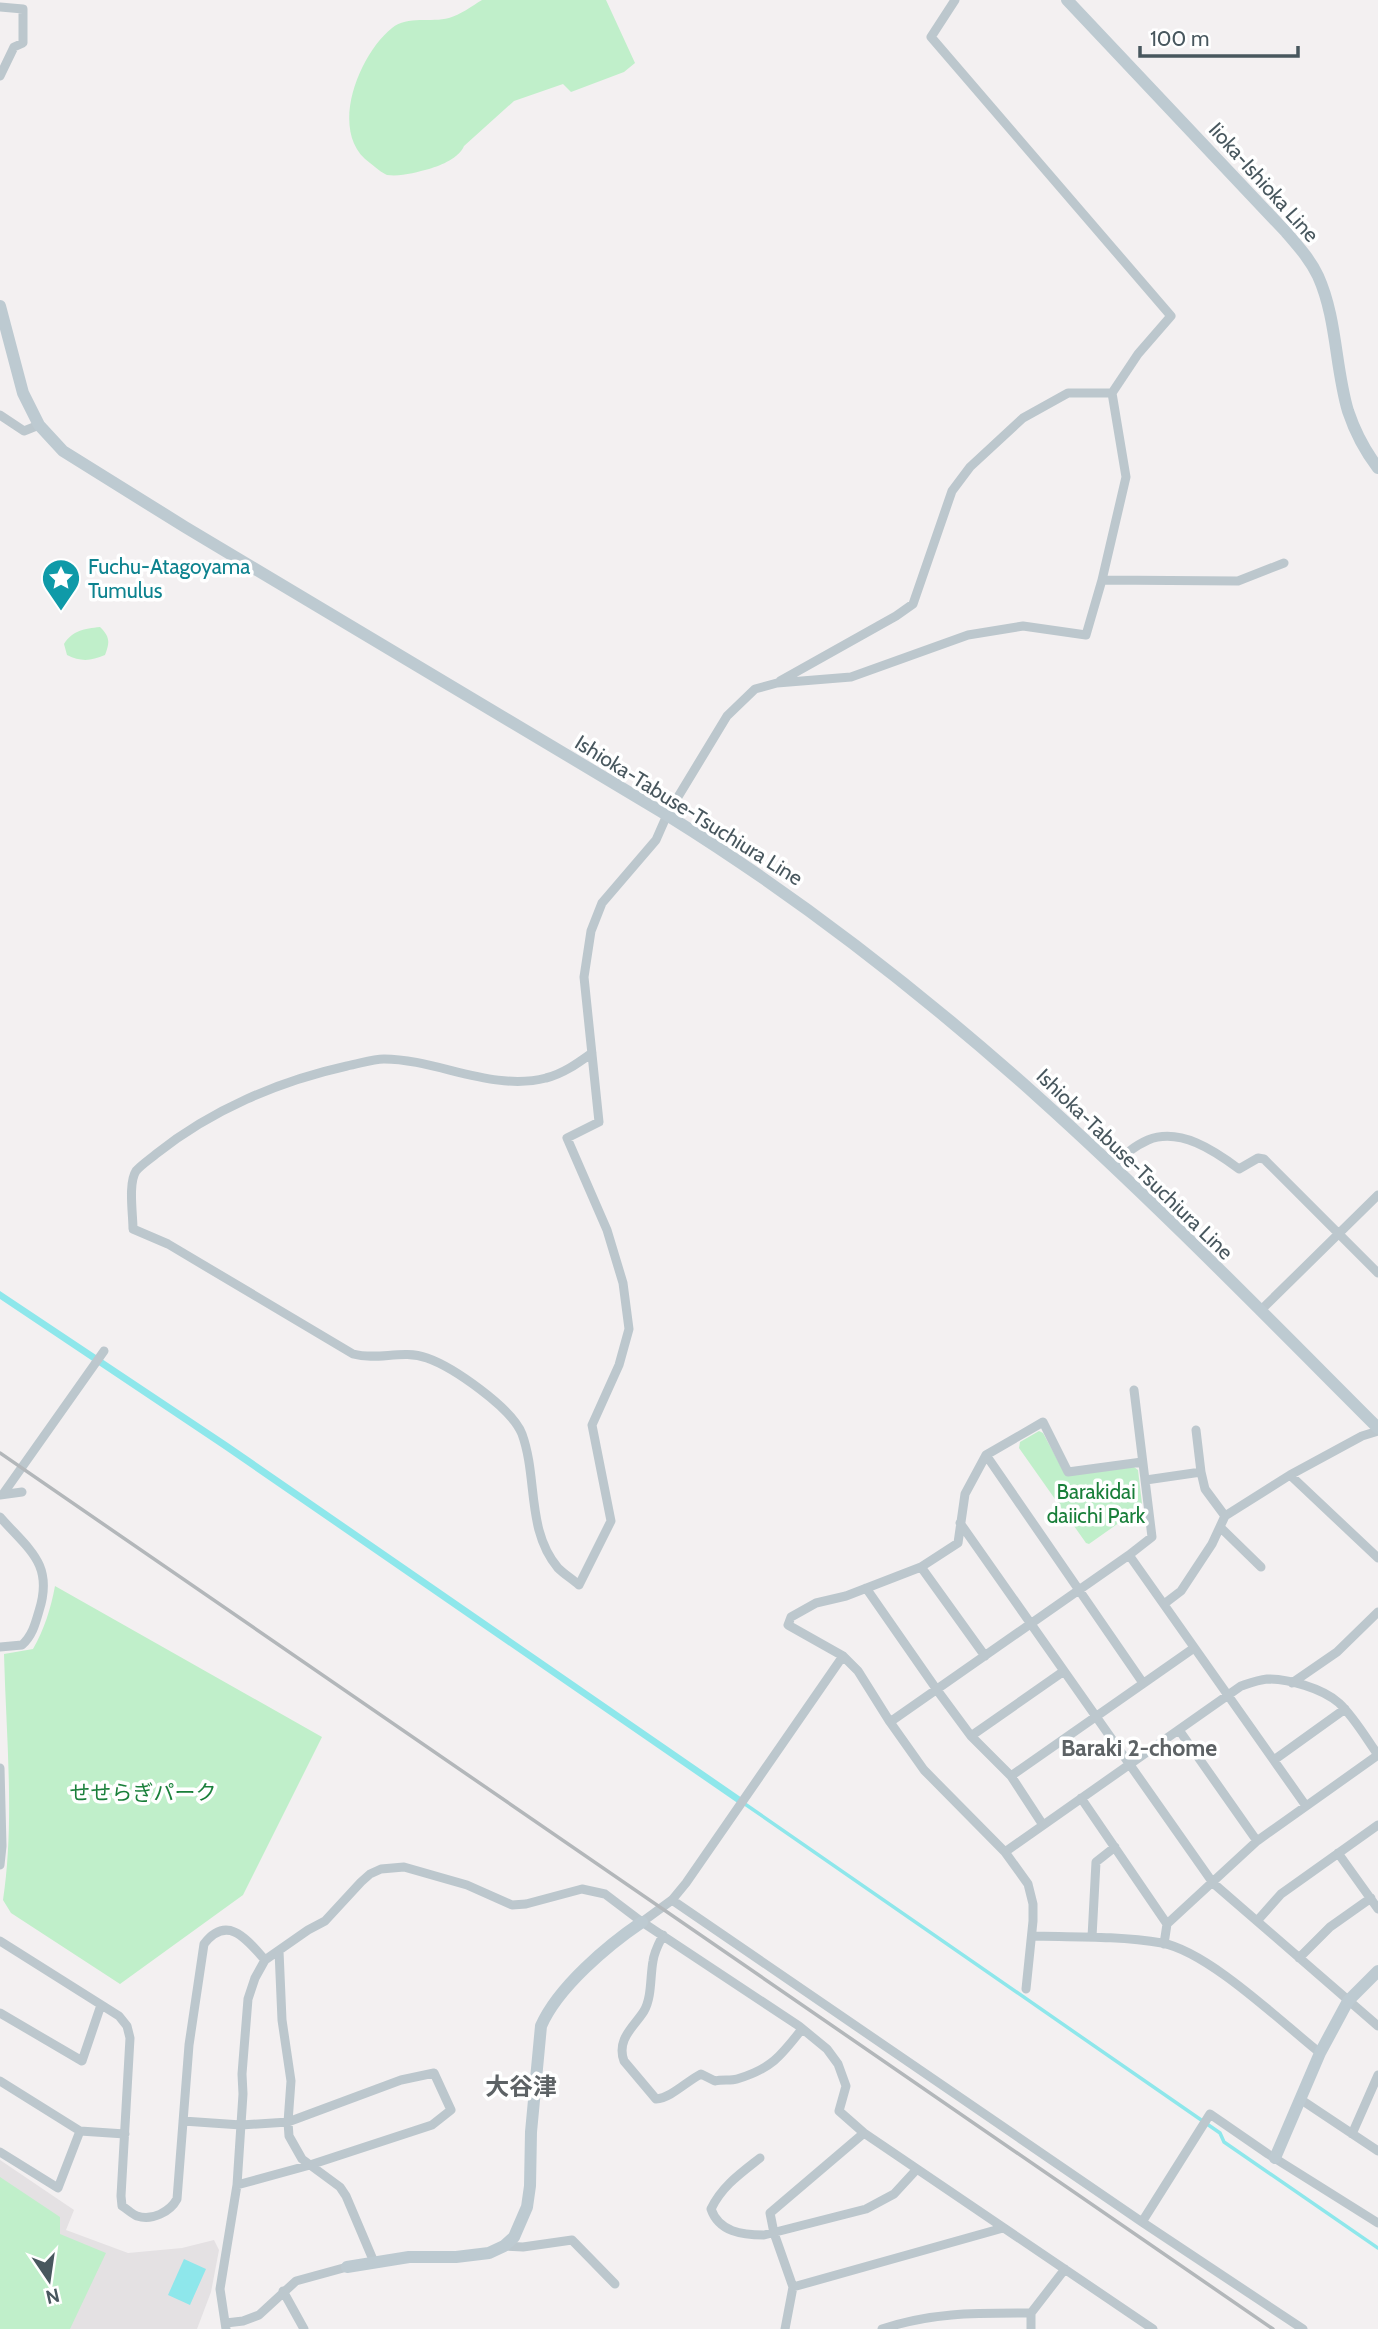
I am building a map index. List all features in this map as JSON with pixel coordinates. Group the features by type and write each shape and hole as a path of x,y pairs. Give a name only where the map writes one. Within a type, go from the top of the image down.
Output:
{"main road":[{"name":"Iioka-Ishioka Line","path":"1067,0 1286,232 1310,261 1328,307 1348,409 1355,429 1378,468"},
{"name":"Ishioka-Tabuse-Tsuchiura Line","path":"0,306 23,393 39,425 63,451 741,860 817,916 1037,1096 1112,1166 1378,1429"},
{"path":"347,2267 409,2257 489,2253 504,2246 514,2237 527,2207 530,2186 531,2132 541,2026 547,2012 575,1980 612,1942 642,1922"},
{"path":"1275,2158 1320,2053 1348,2001 1378,1971"}],"street":[{"path":"592,1053 569,1069 545,1079 514,1081 466,1074 406,1060 380,1059 326,1071 237,1102 173,1141 137,1170 132,1181 133,1229 168,1244 353,1354 367,1358 404,1353 427,1357 468,1379 510,1416 522,1432 538,1529 549,1555 559,1569 579,1585 611,1521 592,1425 619,1365 629,1329 623,1283 607,1230 567,1138 599,1122 592,1053 584,977 591,931 603,903 656,840 667,815 727,716 755,689 777,683 851,677 968,635 996,630 1023,626 1086,635 1126,477 1112,393 1138,354 1171,316 931,37 955,0"},
{"path":"0,7 23,9 23,43 13,47 0,76"},
{"path":"777,683 913,604 953,491 970,467 1023,418 1068,393 1112,393"},
{"path":"0,415 24,431 39,425"},
{"path":"1102,580 1238,581 1284,564"},
{"path":"1112,1166 1133,1148 1151,1139 1173,1137 1210,1147 1239,1169 1258,1158 1264,1160 1378,1273"},
{"path":"1260,1311 1378,1195"},
{"path":"1,1495 102,1353"},
{"path":"890,1723 1152,1537 1134,1390"},
{"path":"1026,1989 1033,1903 1028,1884 1005,1852 924,1770 890,1723 858,1671 843,1656 788,1625 791,1617 816,1603 921,1567 958,1543 965,1494 986,1454 1043,1422 1068,1472 1143,1462"},
{"path":"1164,1604 1181,1591 1212,1544 1225,1516 1290,1475 1378,1429"},
{"path":"1196,1430 1205,1489 1225,1516"},
{"path":"986,1454 1143,1683"},
{"path":"1146,1480 1201,1472"},
{"path":"1290,1475 1378,1558"},
{"path":"1,1495 22,1492"},
{"path":"0,1517 40,1565 44,1574 45,1591 34,1628 27,1640 22,1645 0,1647"},
{"path":"960,1523 1213,1883 1378,2026"},
{"path":"1220,1527 1261,1567"},
{"path":"1129,1555 1306,1807"},
{"path":"921,1567 985,1656"},
{"path":"866,1588 971,1736 1011,1776 1043,1825"},
{"path":"1292,1683 1337,1652 1378,1612"},
{"path":"1011,1776 1194,1648"},
{"path":"642,1922 671,1900 686,1883 843,1656"},
{"path":"971,1736 1064,1671"},
{"path":"1005,1852 1241,1686 1264,1679 1292,1683 1336,1700 1378,1755 1257,1841 1167,1924 1164,1944"},
{"path":"1274,1760 1345,1709"},
{"path":"1179,1730 1257,1841"},
{"path":"0,1768 0,1865"},
{"path":"1081,1798 1167,1924"},
{"path":"1257,1922 1281,1894 1378,1825"},
{"path":"1092,1937 1096,1862 1115,1847"},
{"path":"1338,1853 1378,1909"},
{"path":"347,2267 296,2281 259,2315 226,2326 220,2289 237,2185 248,1999 265,1960 325,1921 370,1874 381,1869 404,1867 467,1885 512,1905 526,1904 582,1889 605,1894 827,2049 838,2064 846,2086 839,2111 864,2133 1153,2329"},
{"path":"1299,1958 1330,1927 1371,1898"},
{"path":"671,1900 1303,2329"},
{"path":"0,1941 120,2016 127,2026 130,2038 122,2206 138,2216 162,2214 173,2206 177,2199 189,2045 204,1944 218,1932 226,1930 240,1933 265,1960"},
{"path":"663,1935 653,1958 649,1998 644,2011 631,2026 622,2044 621,2053 624,2061 656,2099 663,2099 688,2080 701,2074 715,2081 736,2080 763,2071 782,2055 802,2029"},
{"path":"1032,1936 1092,1937 1164,1944 1201,1959 1320,2053"},
{"path":"279,1951 282,2020 291,2081 289,2136 302,2159 340,2187 374,2262"},
{"path":"0,2012 82,2061 101,2005"},
{"path":"183,2121 241,2125 288,2122 401,2080 434,2073 451,2110 432,2125 310,2165 237,2185"},
{"path":"1352,2134 1378,2075"},
{"path":"0,2081 79,2130 125,2134"},
{"path":"1300,2099 1378,2151"},
{"path":"1142,2222 1210,2114 1378,2223"},
{"path":"0,2152 58,2188 79,2130"},
{"path":"785,2329 793,2287 770,2213 864,2133"},
{"path":"760,2158 717,2196 711,2209 720,2225 748,2235 764,2235 866,2209 894,2194 917,2169"},
{"path":"793,2287 1003,2228"},
{"path":"504,2246 523,2247 572,2240 615,2284"},
{"path":"1031,2329 1031,2312 1065,2269"},
{"path":"283,2291 304,2329"},
{"path":"882,2329 950,2313 1031,2312"}],"shaded area":[{"path":"0,2160 74,2210 66,2230 128,2253 182,2248 214,2240 219,2250 211,2292 197,2329 0,2329"}],"green space":[{"path":"482,0 606,0 635,63 624,72 571,92 563,84 514,101 450,160 414,173 385,174 357,150 351,133 349,114 352,94 369,56 380,40 398,24 412,20 449,18"},
{"path":"100,627 108,640 105,655 86,660 67,655 64,644 71,636"},
{"name":"Barakidai daiichi Park","path":"1039,1431 1043,1433 1066,1476 1134,1467 1138,1470 1142,1504 1140,1508 1089,1544 1086,1543 1019,1448 1020,1442"},
{"name":"せせらぎパーク","path":"55,1586 322,1737 243,1895 120,1984 11,1913 3,1900 9,1808 4,1654 33,1649 47,1619"},
{"path":"0,2177 60,2217 60,2234 106,2253 70,2329 0,2329"}],"water":[{"path":"0,1291 228,1443 742,1798 739,1804 224,1449 0,1299"},
{"path":"184,2259 206,2269 190,2305 168,2295"}],"waterway":[{"path":"742,1802 1220,2133 1224,2142 1378,2248"}],"railway":[{"path":"0,1453 1273,2329"}],"place":[{"name":"Fuchu-Atagoyama Tumulus","path":"61,612"}],"district":[{"name":"Baraki 2-chome","path":"1139,1748"},
{"name":"大谷津","path":"521,2086"}]}
